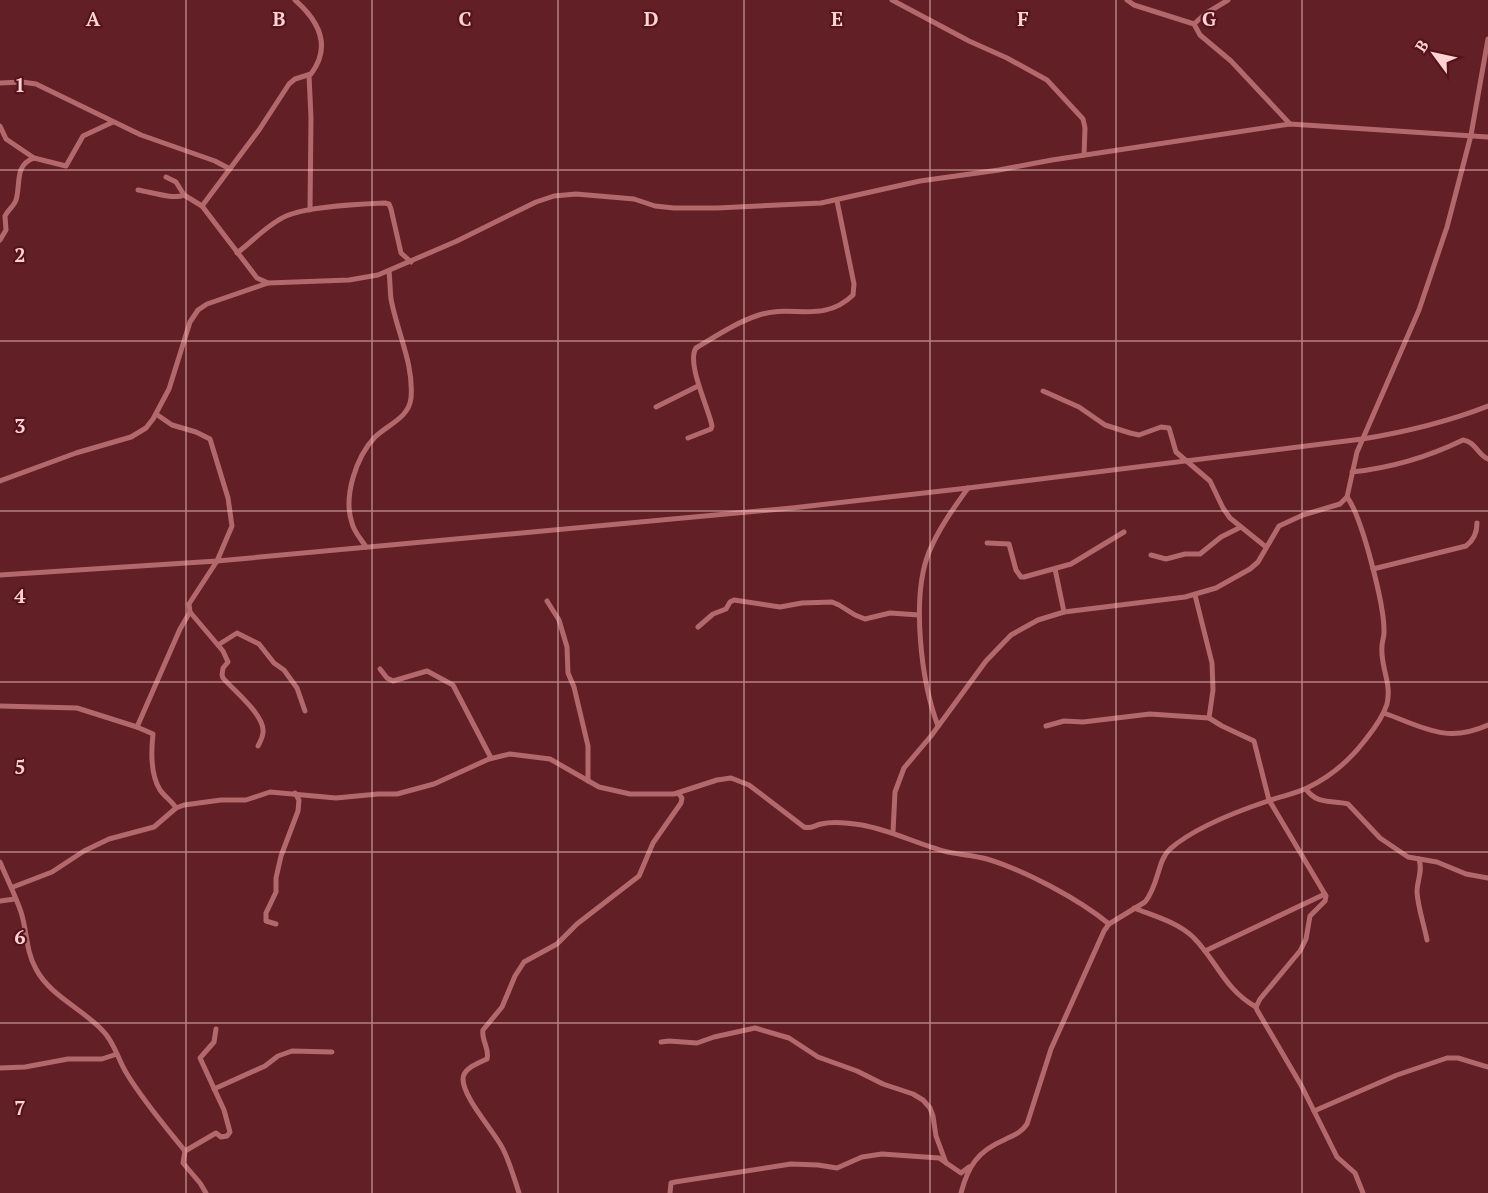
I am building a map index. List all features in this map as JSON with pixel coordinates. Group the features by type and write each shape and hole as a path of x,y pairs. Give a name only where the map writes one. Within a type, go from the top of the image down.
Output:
{"street":[{"path":"295,0 309,14 321,37 321,57 309,75 310,210"},
{"path":"892,0 1047,80 1083,119 1084,155"},
{"path":"1127,0 1134,5 1194,24 1200,35 1231,61 1290,124"},
{"path":"1194,24 1205,14 1228,0"},
{"path":"893,832 893,803 897,782 910,760 986,661 1011,635 1038,620 1064,612 1195,595 1216,588 1258,562 1279,526 1340,504 1347,497 1362,439 1419,310 1447,227 1471,135 1488,39"},
{"path":"202,206 289,84 295,79 309,75"},
{"path":"0,83 36,84 159,143 215,161 230,169"},
{"path":"0,126 6,139 34,158 66,166 83,136 113,122"},
{"path":"0,481 131,436 146,428 169,389 187,328 198,310 216,301 268,283 373,277 411,262 536,202 561,195 576,194 634,199 656,207 674,208 806,205 837,201 920,181 1290,124 1488,137"},
{"path":"0,240 5,234 5,216 16,198 20,171 27,161 34,158"},
{"path":"166,177 176,182 184,195 202,206 256,278 268,283"},
{"path":"138,190 160,193 174,198 184,195"},
{"path":"688,438 711,429 712,426 698,386 693,354 696,348 759,315 778,311 816,313 842,304 853,295 854,284 837,201"},
{"path":"237,253 288,215 310,210 378,203 389,204 401,253 411,262"},
{"path":"366,547 351,523 349,502 352,483 372,441 405,414 410,407 411,399 409,370 392,300 389,271"},
{"path":"656,407 698,386"},
{"path":"1042,391 1079,406 1105,426 1138,435 1161,427 1169,428 1176,452 1210,481 1230,518 1266,547"},
{"path":"0,575 217,561 792,508 1362,439 1393,434 1463,416 1488,406"},
{"path":"156,414 172,425 202,434 212,443 228,498 232,526 217,561 189,604 190,612 218,645 228,662 223,668 223,678 249,703 263,727 258,746"},
{"path":"1352,472 1374,470 1402,463 1438,452 1463,440 1472,443 1488,459"},
{"path":"938,726 926,684 919,615 921,588 928,554 947,517 968,488"},
{"path":"961,1193 975,1159 987,1149 1021,1132 1027,1124 1051,1049 1109,924 1145,902 1152,892 1169,850 1213,823 1269,800 1306,789 1335,771 1372,732 1384,713 1389,689 1382,658 1383,612 1355,509 1347,497"},
{"path":"1373,569 1466,546 1472,542 1476,534 1477,523"},
{"path":"1151,555 1166,558 1200,554 1221,537 1241,526"},
{"path":"987,543 1008,544 1016,570 1021,577 1076,562 1124,532"},
{"path":"1055,569 1064,612"},
{"path":"1195,595 1212,663 1213,690 1209,718"},
{"path":"698,627 713,614 726,609 734,600 780,607 802,603 832,602 865,619 897,613 919,615"},
{"path":"547,601 560,621 567,647 568,673 574,687 588,746 588,781"},
{"path":"137,727 180,629 190,612"},
{"path":"218,645 237,633 259,644 274,663 284,670 297,688 305,711"},
{"path":"380,669 387,678 393,681 427,671 451,684 491,758"},
{"path":"0,706 77,708 153,734 152,764 156,783 177,808"},
{"path":"1384,713 1447,735 1470,732 1488,725"},
{"path":"1046,726 1064,721 1083,722 1150,714 1209,718 1254,741 1269,800 1326,894 1325,901 1310,916 1303,946 1256,1007"},
{"path":"13,887 52,872 84,851 109,839 154,827 177,808 212,801 246,800 270,792 336,798 407,793 434,784 491,758 517,754 550,759 608,790 630,794 678,793 717,780 731,778 749,785 804,826 810,828 821,824 849,823 893,832 940,850 987,859 1055,889 1109,924"},
{"path":"1306,789 1319,801 1348,804 1380,838 1408,857 1437,862 1471,875 1488,878"},
{"path":"276,924 266,921 266,913 275,895 281,856 298,811 299,800 295,793"},
{"path":"519,1193 504,1150 470,1096 463,1080 464,1076 468,1069 487,1059 488,1053 482,1036 483,1030 507,998 519,967 556,944 577,924 639,876 653,843 681,803 682,798 678,793"},
{"path":"1419,859 1421,874 1417,888 1427,940"},
{"path":"0,862 13,887 36,971 55,992 102,1030 146,1103 185,1152"},
{"path":"1205,951 1326,894"},
{"path":"0,901 15,899"},
{"path":"1134,908 1182,929 1192,937 1205,951 1222,978 1237,994 1256,1007 1337,1157 1355,1173 1363,1193"},
{"path":"661,1042 697,1043 755,1028 789,1038 818,1057 923,1100 933,1116 936,1136 945,1163"},
{"path":"206,1193 183,1163 185,1152 216,1133 221,1137 230,1132 200,1058 214,1042 216,1029"},
{"path":"0,1068 25,1067 68,1059 102,1059 116,1050"},
{"path":"214,1089 292,1051 332,1052"},
{"path":"1314,1111 1447,1058 1458,1058 1488,1067"},
{"path":"670,1193 671,1184 675,1182 791,1164 837,1168 872,1155 939,1158 961,1173 970,1167"}]}
